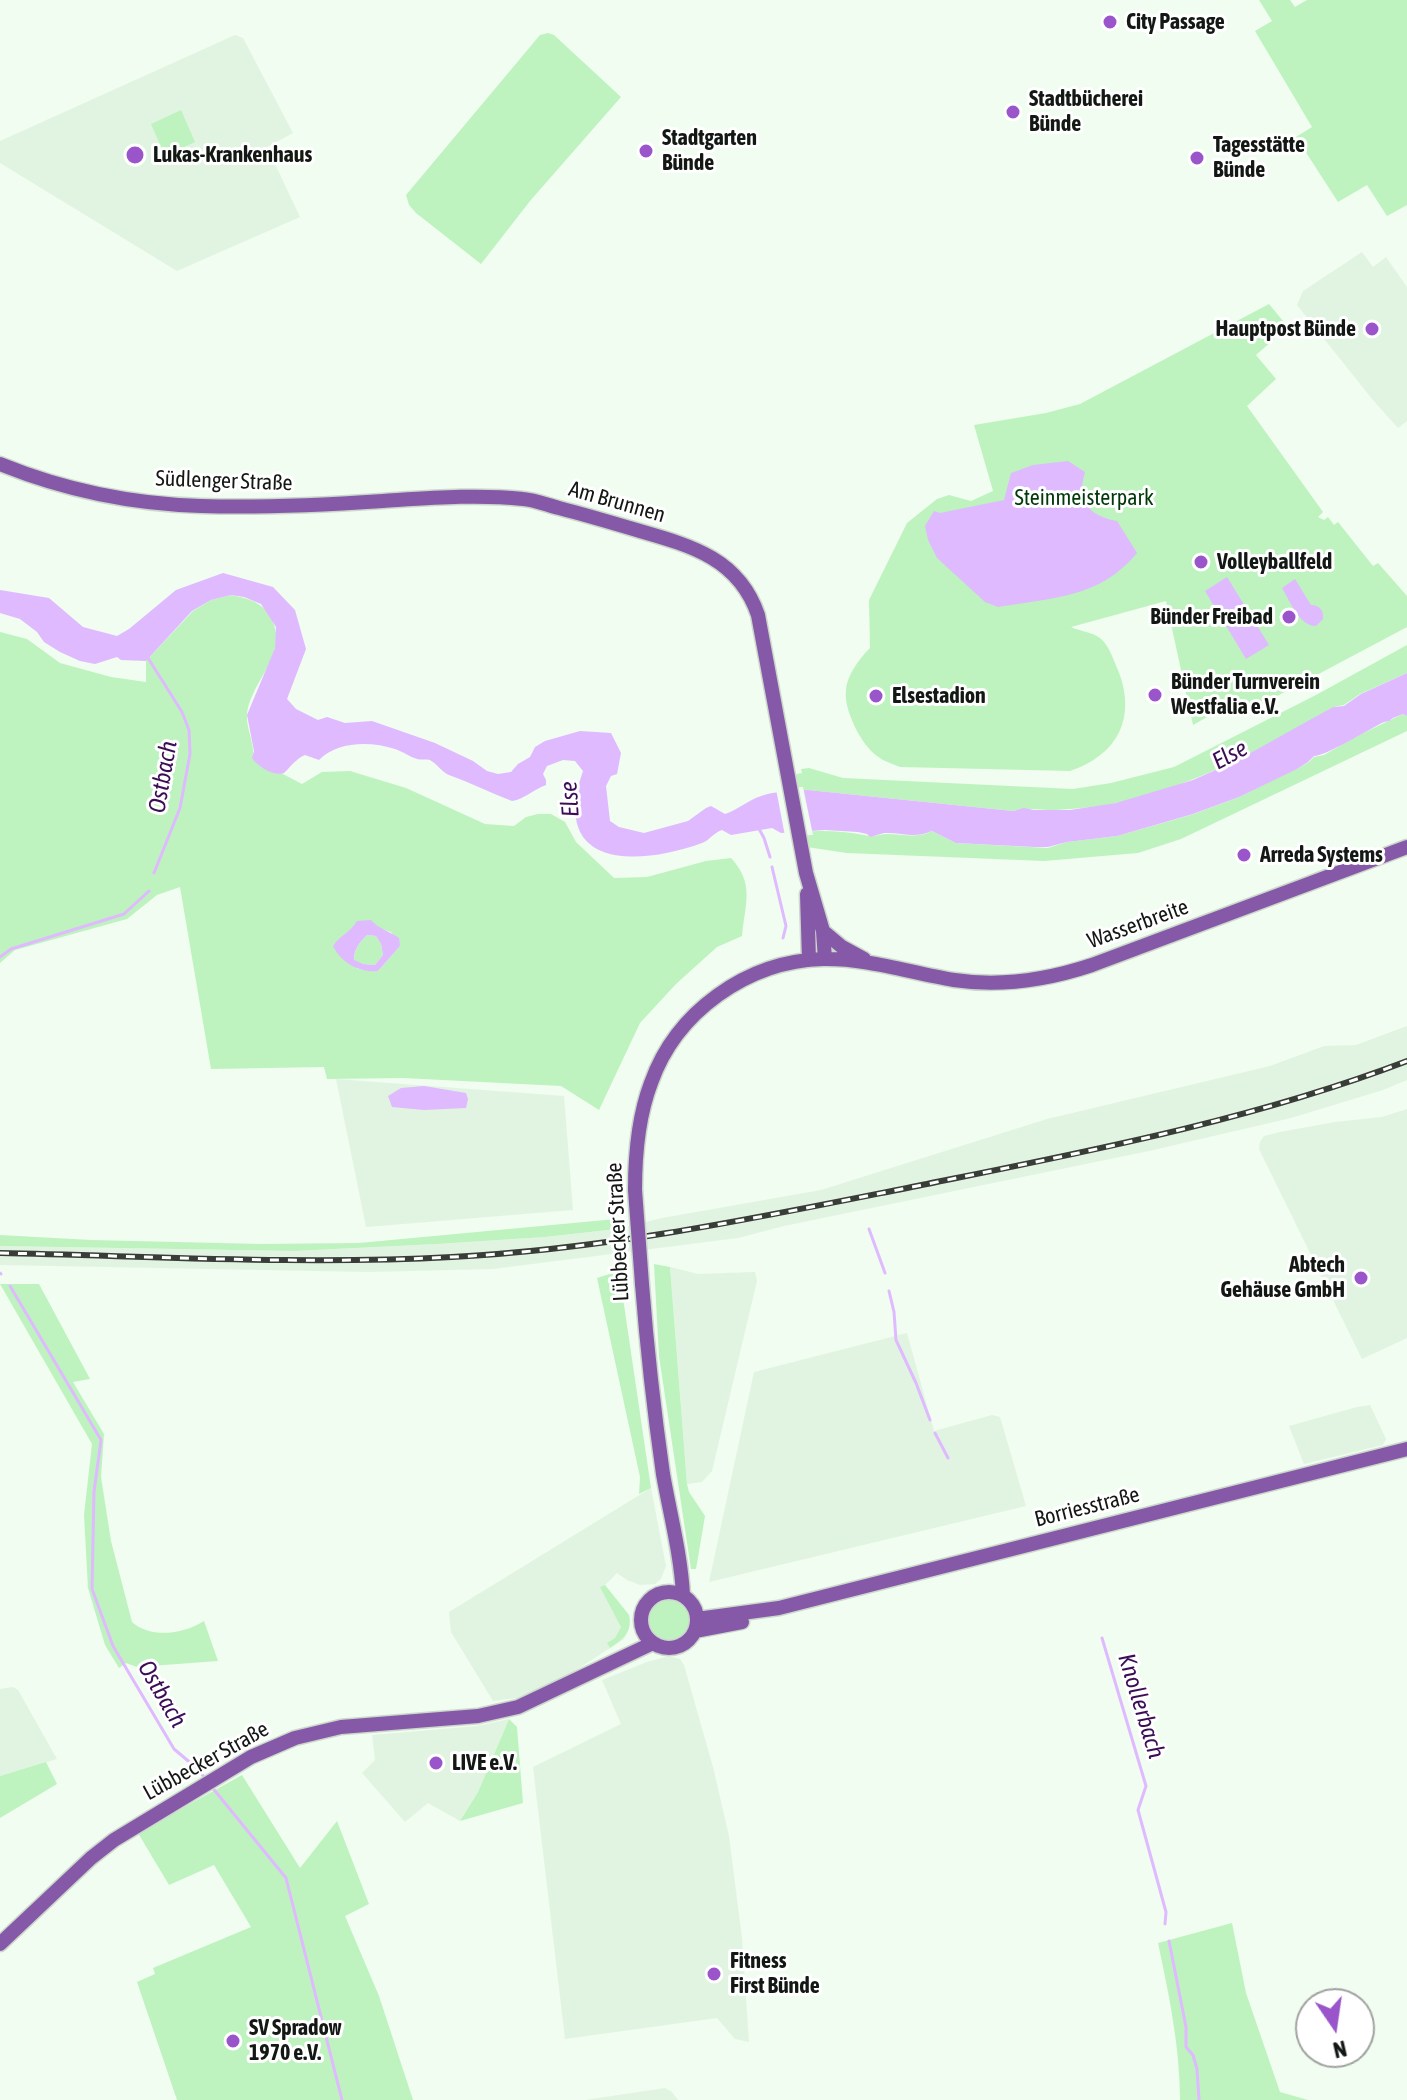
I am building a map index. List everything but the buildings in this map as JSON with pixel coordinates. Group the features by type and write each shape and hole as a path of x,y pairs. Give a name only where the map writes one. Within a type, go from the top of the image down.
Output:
{"main road":[{"name":"Südlenger Straße","path":"0,464 36,479 78,490 175,505 273,507 452,497"},
{"name":"Am Brunnen","path":"452,497 528,500 673,541 721,563 738,578 758,615 765,643 806,873"},
{"name":"Wasserbreite","path":"809,960 875,964 973,982 1008,983 1059,975 1407,847"},
{"path":"806,873 823,931 825,959"},
{"path":"806,873 809,960"},
{"name":"Wasserbreite","path":"823,931 842,947 875,964"},
{"name":"Lübbecker Straße","path":"677,1593 673,1532 654,1409 635,1190 637,1146 644,1105 658,1066 679,1032 703,1006 746,978 777,966 809,960"},
{"name":"Borriesstraße","path":"696,1625 740,1623 779,1608 1407,1449"},
{"path":"677,1593 694,1606 696,1625 687,1642 666,1648 648,1638 641,1616 645,1605 655,1595 677,1593"},
{"name":"Lübbecker Straße","path":"0,1944 114,1840 251,1757 295,1738 341,1727 435,1721 518,1707 611,1664 648,1638"}],"shaded area":[{"name":"Lukas-Krankenhaus","path":"235,35 243,38 293,133 267,147 300,217 177,271 0,163 0,141"},
{"path":"1362,252 1373,267 1386,257 1407,287 1407,421 1398,428 1297,305 1303,291"},
{"path":"1068,461 1085,472 1082,491 1087,506 1107,519 1117,521 1137,553 1107,579 1074,594 998,607 985,602 937,558 925,526 934,511 940,513 1004,500 1011,473 1033,465"},
{"path":"223,573 273,587 295,610 306,649 287,699 296,709 318,720 327,717 345,723 372,721 435,743 498,774 511,772 545,741 580,731 611,733 621,753 617,774 611,776 606,786 610,821 619,827 644,833 688,821 711,806 725,814 761,796 790,791 808,790 1013,811 1024,808 1070,810 1116,803 1193,780 1236,761 1333,707 1344,706 1361,694 1407,673 1407,716 1403,714 1384,722 1239,797 1117,836 1034,847 956,843 932,831 914,835 884,833 870,837 858,832 825,830 781,833 772,828 731,835 722,830 702,843 677,851 651,856 626,856 605,852 588,843 578,827 576,803 583,771 575,761 563,760 547,766 543,774 546,785 512,801 449,775 430,760 417,759 376,745 345,746 319,760 305,755 280,774 262,767 252,758 254,751 247,715 275,648 276,627 261,604 244,597 231,595 211,600 192,611 146,661 121,660 117,657 95,664 80,661 44,642 20,619 0,613 0,590 49,598 83,627 117,636 176,590"},
{"path":"1227,577 1269,645 1246,659 1205,591"},
{"path":"1295,579 1311,605 1322,611 1323,619 1316,626 1300,617 1282,588"},
{"path":"371,920 399,938 400,946 378,971 352,966 333,946 357,921","holes":["367,935 376,936 383,955 375,965 354,960 356,949 364,938"]},
{"path":"1407,1026 1407,1080 1383,1090 1291,1118 1149,1151 738,1238 493,1269 368,1272 0,1265 0,1246 296,1251 545,1237 617,1229 821,1190 1047,1119 1270,1066 1324,1046 1356,1045"},
{"path":"336,1079 564,1096 573,1210 366,1227"},
{"path":"424,1086 466,1093 466,1108 424,1110 392,1107 388,1096 401,1088"},
{"path":"1407,1109 1407,1338 1362,1359 1259,1149 1260,1142 1264,1136 1280,1132 1382,1117"},
{"path":"670,1267 698,1274 755,1272 757,1281 712,1471 702,1482 687,1484"},
{"path":"907,1333 934,1431 992,1415 1000,1417 1026,1506 709,1582 754,1372"},
{"path":"1370,1405 1386,1439 1383,1445 1304,1464 1289,1426"},
{"path":"651,1488 666,1566 661,1579 655,1584 640,1585 617,1573 605,1585 629,1615 629,1629 624,1639 545,1687 516,1698 493,1701 451,1632 449,1612"},
{"path":"668,1656 680,1659 684,1665 729,1836 742,1938 749,2042 735,2039 717,2018 565,2039 533,1767 621,1724 602,1680"},
{"path":"13,1687 18,1690 57,1759 0,1776 0,1689"},
{"path":"509,1719 478,1792 460,1821 428,1803 405,1822 362,1773 375,1760 372,1735 477,1726"},
{"path":"665,2088 678,2100 585,2100"}],"green space":[{"path":"1259,0 1290,0 1295,7 1307,0 1407,0 1407,205 1387,216 1367,185 1338,202 1296,137 1312,127 1255,31 1272,21"},
{"path":"540,35 554,35 621,97 530,201 481,264 416,213 406,195"},
{"path":"181,110 195,142 165,156 151,124"},
{"name":"Steinmeisterpark","path":"1269,304 1288,327 1256,355 1276,379 1247,406 1323,512 1318,517 1324,520 1328,517 1334,525 1338,522 1373,566 1378,563 1407,596 1407,627 1249,711 1223,708 1193,725 1166,601 1071,627 1097,636 1106,644 1118,670 1125,703 1119,732 1100,755 1087,764 1070,771 900,767 871,751 855,726 846,698 851,673 870,648 869,600 907,523 937,499 949,495 971,501 993,491 974,425 1080,404"},
{"path":"231,595 250,600 260,605 272,620 276,645 247,715 253,758 270,771 302,784 322,772 350,771 406,788 485,824 514,826 526,817 551,814 565,822 576,842 614,878 647,877 706,861 731,858 746,886 742,936 717,947 676,984 640,1023 599,1110 561,1086 403,1078 327,1079 324,1067 211,1069 180,887 157,895 127,919 15,950 0,963 0,632 27,639 60,663 111,677 146,682 146,661 193,611 211,600","holes":["358,921 391,932 400,946 378,971 358,969 333,946"]},
{"path":"1407,645 1407,673 1360,694 1344,705 1333,707 1228,764 1173,787 1116,803 1070,809 1013,811 808,790 790,791 788,776 809,768 843,778 1073,789 1111,783 1174,767"},
{"path":"1403,714 1407,716 1407,731 1181,839 1138,853 1044,861 847,853 800,846 798,832 816,831 871,836 915,835 932,831 956,843 1048,848 1067,842 1117,836 1194,814 1239,797"},
{"path":"367,935 376,936 381,944 383,955 375,965 354,961 358,946"},
{"path":"616,1219 617,1229 545,1237 295,1251 0,1246 0,1235 261,1244 359,1243"},
{"path":"654,1264 670,1267 687,1484 705,1516 696,1569 691,1569 659,1356"},
{"path":"619,1271 651,1488 639,1494 640,1477 597,1278"},
{"path":"0,1284 39,1284 90,1379 73,1382 104,1434 101,1477 111,1541 132,1622 148,1631 168,1633 204,1621 218,1661 137,1667 126,1663 119,1668 105,1645 88,1588 84,1515 92,1444"},
{"path":"605,1585 629,1615 630,1621 626,1635 610,1648 607,1643 615,1638 621,1627 600,1587"},
{"path":"669,1599 684,1605 690,1620 684,1635 669,1641 654,1635 648,1620 654,1605"},
{"path":"509,1719 517,1727 523,1803 460,1821 478,1792"},
{"path":"46,1762 57,1784 0,1818 0,1776"},
{"path":"242,1775 300,1868 337,1821 369,1904 345,1916 379,1996 413,2100 177,2100 137,1982 155,1974 153,1968 251,1927 214,1865 169,1885 138,1833"},
{"path":"1232,1923 1246,1993 1280,2092 1308,2100 1180,2100 1176,2041 1158,1943"}],"pier":[{"path":"803,787 813,835 785,836 776,789"}],"waterway":[{"name":"Ostbach","path":"148,658 182,712 189,730 190,754 180,808 154,873"},
{"name":"Knollerbach","path":"758,827 770,857"},
{"name":"Knollerbach","path":"772,867 786,926 783,938"},
{"name":"Ostbach","path":"0,957 11,949 124,914 149,891"},
{"name":"Knollerbach","path":"869,1229 885,1273"},
{"name":"Ostbach","path":"10,1286 101,1440 94,1492 92,1589 113,1646 174,1749 206,1780"},
{"name":"Knollerbach","path":"889,1291 896,1340 930,1420"},
{"name":"Knollerbach","path":"935,1433 948,1458"},
{"name":"Knollerbach","path":"1102,1638 1146,1786 1138,1810 1166,1912 1165,1924"},
{"name":"Ostbach","path":"211,1786 286,1878 342,2100"},
{"name":"Knollerbach","path":"1169,1941 1186,2027 1186,2047 1193,2055 1197,2069 1199,2100"}],"railway":[{"path":"0,1253 283,1260 396,1259 512,1253 632,1239 1110,1146 1290,1100 1407,1061"}],"place":[{"name":"City Passage","path":"1110,22"},
{"name":"Stadtbücherei Bünde","path":"1013,112"},
{"name":"Stadtgarten Bünde","path":"646,151"},
{"name":"Lukas-Krankenhaus","path":"135,155"},
{"name":"Tagesstätte Bünde","path":"1197,158"},
{"name":"Hauptpost Bünde","path":"1372,329"},
{"name":"Volleyballfeld","path":"1201,562"},
{"name":"Bünder Freibad","path":"1289,617"},
{"name":"Bünder Turnverein Westfalia e.V.","path":"1155,695"},
{"name":"Elsestadion","path":"876,696"},
{"name":"Arreda Systems","path":"1244,855"},
{"name":"Abtech Gehäuse GmbH","path":"1361,1278"},
{"name":"LIVE e.V.","path":"436,1763"},
{"name":"Fitness First Bünde","path":"714,1974"},
{"name":"SV Spradow 1970 e.V.","path":"233,2041"}],"water label":[{"name":"Else","path":"1230,755"},
{"name":"Else","path":"570,799"}]}
